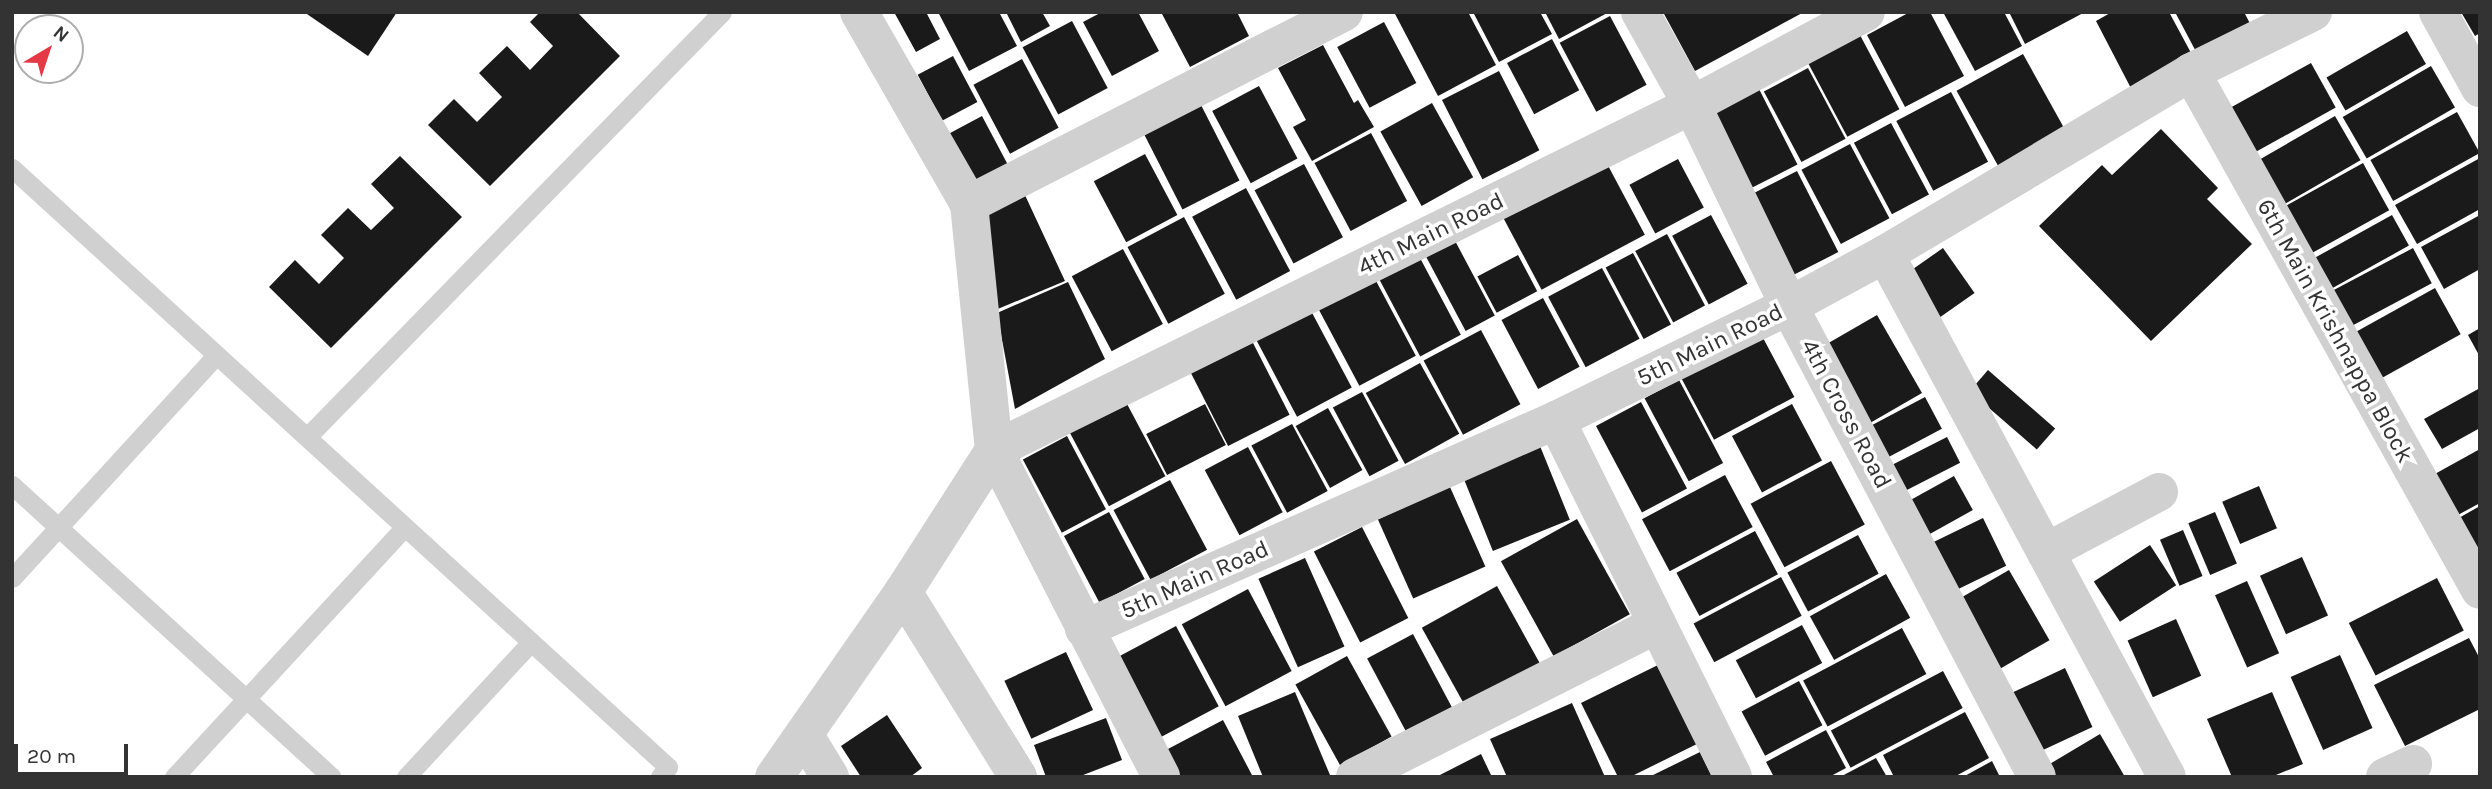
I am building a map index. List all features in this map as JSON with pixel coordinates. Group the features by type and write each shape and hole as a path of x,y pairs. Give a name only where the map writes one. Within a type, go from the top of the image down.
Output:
{"street":[{"path":"859,12 969,204 994,450 1161,777"},
{"path":"969,204 1344,12"},
{"name":"4th Cross Road","path":"1640,12 1692,106 1789,306 2037,777"},
{"name":"4th Main Road","path":"994,450 1692,106 1866,12"},
{"name":"5th Main Road","path":"1084,629 1556,420 1789,306 1885,254 2191,72 2313,12"},
{"path":"2438,12 2480,88"},
{"name":"6th Main Krishnappa Block","path":"2191,72 2480,590"},
{"path":"1885,254 2167,777"},
{"path":"1556,420 1733,777"},
{"path":"774,777 805,736 902,592 994,450"},
{"path":"2046,552 2160,492"},
{"path":"902,592 1018,777"},
{"path":"1355,777 1656,625"},
{"path":"805,736 830,777"}],"lane":[{"path":"307,437 722,12"},
{"path":"12,168 668,768 660,777"},
{"path":"12,578 216,355"},
{"path":"12,485 332,777"},
{"path":"174,777 404,527"},
{"path":"406,777 531,642"}],"building":[{"path":"304,12 397,12 368,56"},
{"path":"540,12 577,12 620,56 490,186 428,125 454,99 477,122 502,97 479,73 507,46 530,70 553,46 530,22"},
{"path":"894,12 926,12 940,39 916,52"},
{"path":"938,12 999,12 1017,46 969,71"},
{"path":"1006,12 1042,12 1050,26 1021,42"},
{"path":"1102,12 1138,12 1159,51 1112,76 1083,22"},
{"path":"1161,12 1237,12 1249,36 1190,67"},
{"path":"1394,12 1468,12 1496,65 1438,96"},
{"path":"1473,12 1540,12 1552,34 1499,62"},
{"path":"1545,12 1609,12 1559,39"},
{"path":"1663,12 1804,12 1695,71"},
{"path":"1910,12 1930,12 1964,76 1905,107 1867,35"},
{"path":"1943,12 2004,12 2022,46 1975,71"},
{"path":"2009,12 2085,12 2025,44"},
{"path":"2112,12 2169,12 2197,64 2135,96 2096,21"},
{"path":"2175,12 2244,12 2255,33 2201,61"},
{"path":"2461,12 2480,12 2480,33 2475,36"},
{"path":"1610,16 1647,85 1596,112 1560,43"},
{"path":"1072,21 1108,88 1058,114 1023,47"},
{"path":"1384,22 1416,83 1370,108 1337,47"},
{"path":"2407,31 2426,64 2345,110 2326,78"},
{"path":"1860,35 1899,109 1847,137 1808,63"},
{"path":"1552,39 1579,90 1534,114 1507,63"},
{"path":"1323,45 1354,103 1358,100 1374,127 1312,161 1293,127 1306,120 1278,68"},
{"path":"2023,54 2067,134 2001,170 1957,91"},
{"path":"953,56 977,102 942,121 918,75"},
{"path":"1022,59 1059,128 1010,154 973,85"},
{"path":"2311,63 2336,108 2248,156 2224,111"},
{"path":"2431,66 2455,108 2367,159 2343,117"},
{"path":"1808,68 1846,139 1801,162 1764,91"},
{"path":"1499,71 1539,150 1482,179 1442,100"},
{"path":"1259,86 1297,158 1251,183 1212,111"},
{"path":"1758,87 1797,165 1740,194 1701,116"},
{"path":"1951,92 1988,162 1933,191 1896,121"},
{"path":"1200,103 1239,181 1182,210 1143,132"},
{"path":"1432,103 1473,177 1422,206 1380,132"},
{"path":"2457,112 2480,153 2393,201 2370,160"},
{"path":"982,116 1007,164 969,184 943,137"},
{"path":"2335,116 2360,160 2278,208 2253,164"},
{"path":"1891,123 1929,195 1892,214 1854,143"},
{"path":"2161,129 2218,188 2207,199 2252,244 2151,341 2039,226 2102,165 2112,175"},
{"path":"1371,133 1407,201 1351,231 1314,163"},
{"path":"1850,144 1889,218 1841,244 1801,170"},
{"path":"1145,154 1177,215 1126,242 1094,181"},
{"path":"400,156 462,217 331,348 269,287 295,260 319,284 344,258 321,235 348,208 371,230 394,208 371,184"},
{"path":"1604,158 1645,235 1542,290 1501,213"},
{"path":"2480,158 2480,209 2417,244 2395,205"},
{"path":"1678,159 1704,208 1655,233 1629,185"},
{"path":"2363,163 2389,210 2304,257 2278,210"},
{"path":"1304,164 1343,237 1294,264 1255,190"},
{"path":"1797,171 1838,252 1788,278 1747,196"},
{"path":"1246,188 1290,271 1236,300 1192,217"},
{"path":"1024,193 1065,281 993,311 975,213"},
{"path":"1711,215 1748,284 1709,305 1672,236"},
{"path":"2392,215 2409,246 2327,291 2310,261"},
{"path":"2480,215 2480,269 2444,289 2421,247"},
{"path":"1184,217 1225,294 1168,324 1127,247"},
{"path":"1667,234 1705,306 1673,322 1635,251"},
{"path":"1453,237 1495,316 1466,331 1424,252"},
{"path":"1943,248 1975,293 1936,320 1904,275"},
{"path":"2413,248 2432,283 2348,328 2329,293"},
{"path":"1123,249 1163,324 1112,351 1072,276"},
{"path":"1633,253 1671,325 1644,339 1606,268"},
{"path":"1518,255 1537,291 1497,313 1477,277"},
{"path":"1420,258 1461,335 1420,356 1379,280"},
{"path":"1602,268 1640,339 1586,367 1548,297"},
{"path":"1375,279 1416,356 1359,386 1318,309"},
{"path":"1068,282 1105,359 1015,409 997,313"},
{"path":"2435,288 2461,334 2371,384 2346,337"},
{"path":"1543,298 1580,367 1538,389 1502,320"},
{"path":"1310,309 1352,388 1297,417 1255,338"},
{"path":"1877,315 1922,393 1864,426 1819,348"},
{"path":"2480,328 2480,357 2468,335"},
{"path":"1481,330 1520,404 1463,435 1424,361"},
{"path":"1762,336 1794,397 1714,440 1682,379"},
{"path":"1251,339 1290,415 1228,446 1190,370"},
{"path":"1420,363 1459,434 1405,464 1366,393"},
{"path":"1988,370 2055,428 2037,450 1970,391"},
{"path":"1679,380 1723,463 1689,481 1645,398"},
{"path":"2480,388 2480,428 2442,449 2424,419"},
{"path":"1362,392 1399,461 1369,476 1333,407"},
{"path":"1925,397 1942,429 1885,459 1868,427"},
{"path":"1126,402 1165,476 1109,506 1069,432"},
{"path":"1641,402 1687,489 1642,512 1596,426"},
{"path":"1205,404 1226,445 1167,475 1146,434"},
{"path":"1792,404 1822,461 1762,492 1732,436"},
{"path":"1328,408 1362,470 1330,488 1296,426"},
{"path":"1292,424 1328,491 1287,513 1251,446"},
{"path":"1067,436 1106,509 1062,533 1023,459"},
{"path":"1947,437 1960,463 1900,494 1886,468"},
{"path":"1538,441 1570,520 1493,551 1461,472"},
{"path":"1248,447 1283,512 1239,535 1205,470"},
{"path":"2480,449 2480,503 2456,516 2433,475"},
{"path":"1831,461 1865,525 1784,567 1751,504"},
{"path":"1725,475 1753,527 1670,571 1642,519"},
{"path":"1954,476 1973,510 1921,539 1902,505"},
{"path":"1170,480 1207,550 1151,580 1113,510"},
{"path":"2259,486 2277,528 2240,544 2222,502"},
{"path":"1450,487 1485,566 1413,599 1378,519"},
{"path":"2480,506 2480,560 2457,519"},
{"path":"1109,512 1145,579 1100,603 1064,536"},
{"path":"2215,512 2237,564 2210,575 2188,523"},
{"path":"1983,518 2006,566 1946,595 1923,547"},
{"path":"1577,519 1630,614 1554,657 1501,561"},
{"path":"1362,527 1408,618 1360,642 1314,552"},
{"path":"2183,530 2203,576 2180,586 2160,540"},
{"path":"1755,531 1778,574 1699,616 1676,573"},
{"path":"1858,535 1879,574 1808,611 1787,573"},
{"path":"2150,545 2176,585 2120,622 2094,581"},
{"path":"2302,557 2328,615 2286,634 2260,576"},
{"path":"1305,558 1344,647 1298,667 1258,579"},
{"path":"2009,570 2050,640 1998,670 1957,600"},
{"path":"1886,574 1910,618 1834,660 1810,616"},
{"path":"1781,577 1802,616 1714,662 1694,623"},
{"path":"2437,578 2464,631 2376,676 2349,623"},
{"path":"2247,581 2279,653 2247,667 2215,595"},
{"path":"1497,586 1541,665 1465,706 1422,628"},
{"path":"1248,589 1292,671 1225,706 1182,624"},
{"path":"2176,619 2201,676 2153,697 2128,641"},
{"path":"1802,625 1822,663 1756,698 1736,660"},
{"path":"1176,626 1219,706 1158,739 1115,658"},
{"path":"1902,628 1926,674 1828,726 1803,681"},
{"path":"1413,634 1453,710 1407,734 1367,658"},
{"path":"2469,638 2480,659 2480,709 2405,746 2374,685"},
{"path":"1066,652 1093,710 1031,739 1004,681"},
{"path":"2340,655 2373,728 2323,750 2291,677"},
{"path":"1347,656 1392,736 1340,765 1295,685"},
{"path":"1662,663 1701,742 1630,777 1618,777 1581,703"},
{"path":"2065,668 2092,727 2034,754 2007,695"},
{"path":"1943,671 1963,708 1851,768 1831,731"},
{"path":"1799,681 1822,725 1765,756 1742,712"},
{"path":"1295,692 1330,775 1263,777 1238,716"},
{"path":"2272,692 2303,764 2271,777 2232,777 2207,719"},
{"path":"1572,703 1605,777 1507,777 1490,739"},
{"path":"1965,712 1989,758 1954,777 1894,777 1883,755"},
{"path":"887,715 922,768 910,777 861,777 841,746"},
{"path":"1106,718 1122,760 1078,777 1046,777 1034,745"},
{"path":"1223,720 1253,777 1180,777 1166,750"},
{"path":"1826,730 1846,768 1829,777 1774,777 1766,762"},
{"path":"2100,734 2125,777 2048,777 2043,768"},
{"path":"1700,752 1712,777 1649,777"},
{"path":"1481,754 1492,777 1436,777"},
{"path":"1876,758 1887,777 1840,777"},
{"path":"1992,761 2000,777 1963,777"}]}
